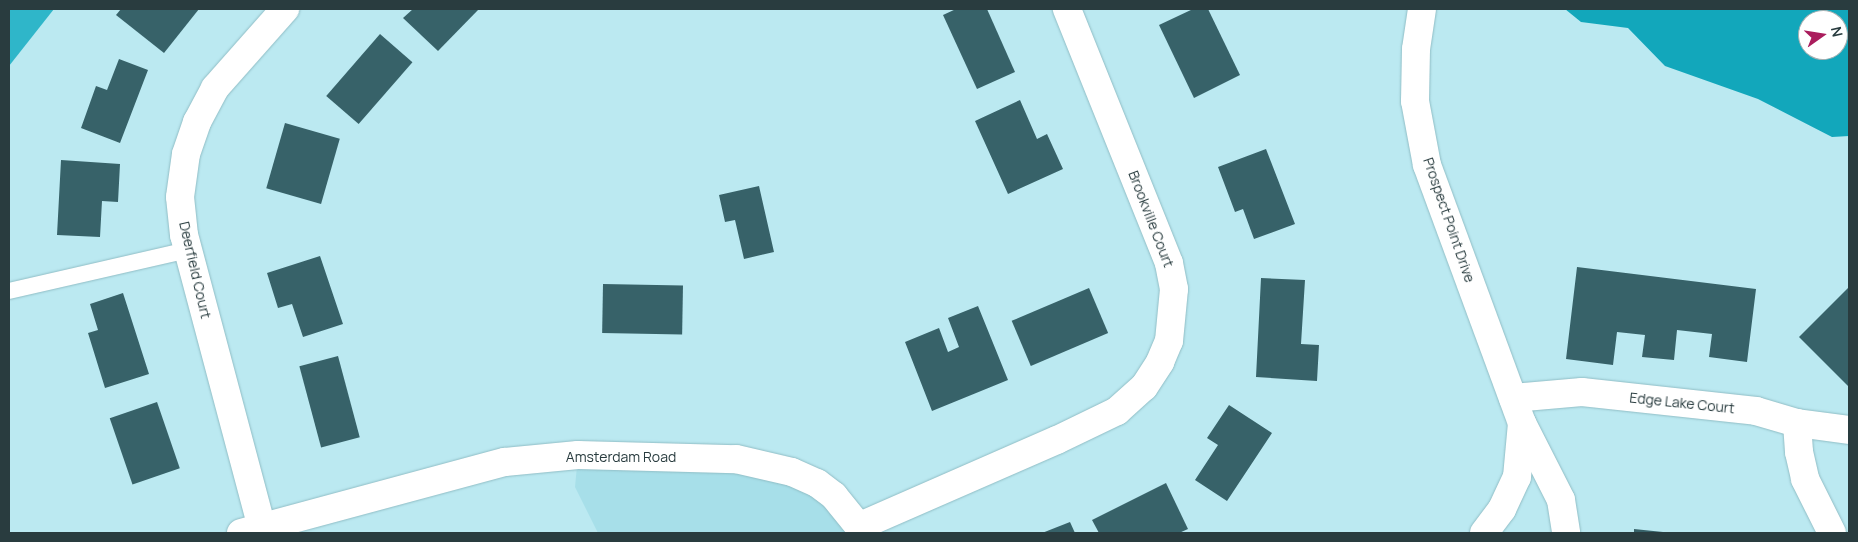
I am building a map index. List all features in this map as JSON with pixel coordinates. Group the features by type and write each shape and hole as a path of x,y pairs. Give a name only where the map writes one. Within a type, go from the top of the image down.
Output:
{"street":[{"name":"Deerfield Court","path":"252,530 188,250 180,197 186,154 198,122 215,88 285,9"},
{"name":"Brookville Court","path":"862,530 1118,411 1144,387 1160,362 1169,341 1174,289 1169,263 1067,9"},
{"name":"Prospect Point Drive","path":"1422,9 1416,49 1415,101 1427,165 1522,423 1561,500 1566,533"},
{"name":"Edge Lake Court","path":"1513,398 1582,392 1756,411 1797,423 1849,430"},
{"name":"Prospect Point Drive","path":"1484,533 1502,509 1517,478 1522,423"},
{"path":"1797,423 1799,452 1806,479 1832,533"},
{"name":"Amsterdam Road","path":"252,530 505,462 578,455 736,459 792,472 817,483 834,496 862,530"}],"lane":[{"path":"9,291 188,250"}],"shaded area":[{"path":"9,9 54,9 9,66"},
{"path":"1565,9 1849,9 1849,136 1832,137 1758,99 1665,66 1628,28 1581,22"},
{"path":"578,455 792,472 864,533 598,533 575,487"}],"building":[{"path":"121,9 199,9 164,53 116,15"},
{"path":"413,9 479,9 438,51 403,18"},
{"path":"956,9 987,9 1015,72 977,89 943,15"},
{"path":"1193,9 1208,9 1240,75 1194,98 1159,25"},
{"path":"380,34 412,62 359,124 326,96"},
{"path":"119,59 148,70 120,143 81,128 96,86 107,90"},
{"path":"1020,100 1037,139 1047,134 1063,169 1008,194 975,121"},
{"path":"285,123 340,139 321,204 266,188"},
{"path":"1266,149 1295,224 1254,239 1243,209 1235,212 1218,167"},
{"path":"61,160 120,164 118,202 102,201 100,237 57,235"},
{"path":"759,186 774,252 744,259 735,220 725,222 719,195"},
{"path":"320,256 343,324 303,337 292,304 278,308 267,273"},
{"path":"1577,267 1756,289 1747,362 1709,357 1712,334 1677,330 1674,360 1642,357 1645,335 1617,332 1613,365 1566,359"},
{"path":"1261,278 1305,280 1301,344 1319,345 1317,381 1256,377"},
{"path":"603,284 683,285 682,334 602,333"},
{"path":"1849,287 1849,387 1799,337"},
{"path":"1089,288 1108,333 1031,366 1012,321"},
{"path":"123,293 149,374 105,388 88,333 98,330 90,304"},
{"path":"978,306 1008,380 932,411 905,342 939,328 948,352 959,347 948,318"},
{"path":"338,356 360,437 321,447 299,366"},
{"path":"157,402 180,468 133,484 110,418"},
{"path":"1229,405 1272,433 1227,501 1195,480 1218,445 1207,438"},
{"path":"1166,483 1188,529 1179,533 1099,533 1092,520"},
{"path":"1070,522 1075,533 1042,533"},
{"path":"1634,529 1663,532 1663,533 1634,533"}]}
